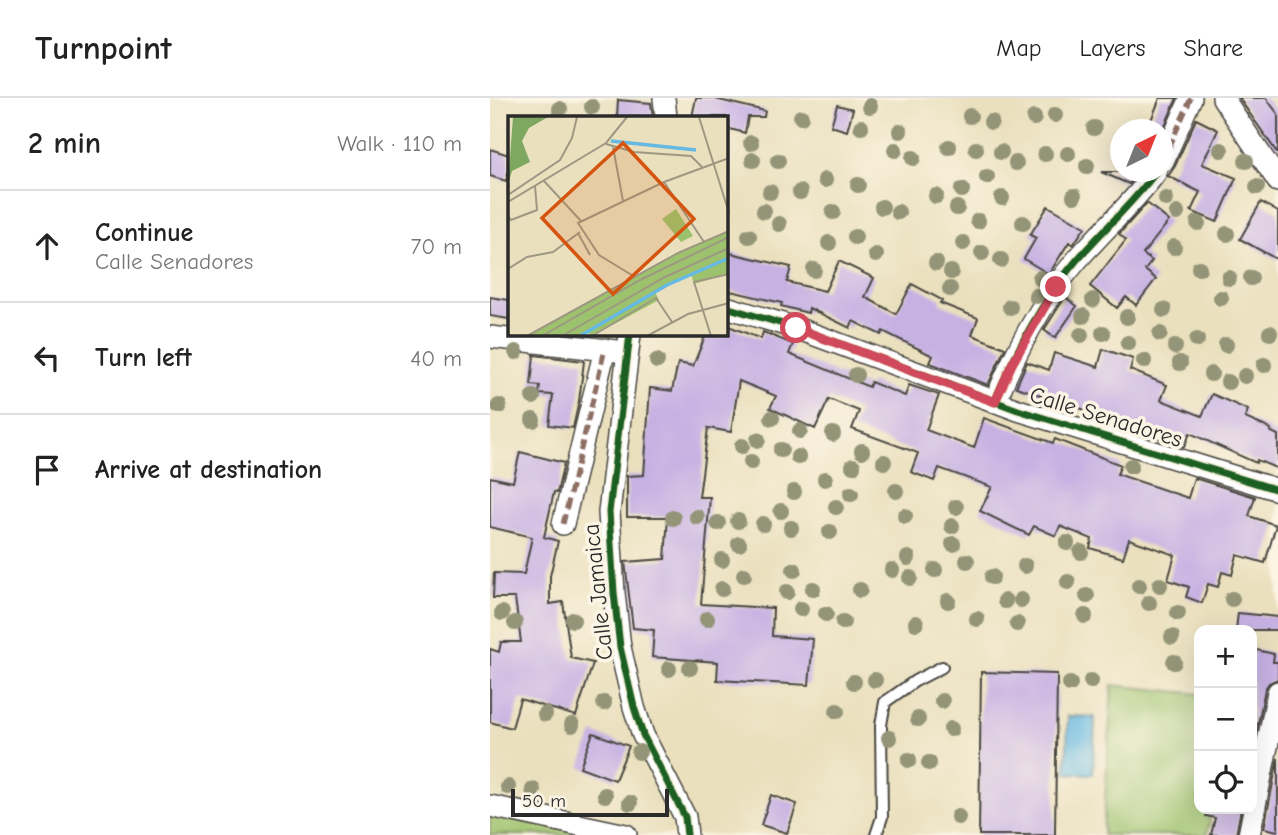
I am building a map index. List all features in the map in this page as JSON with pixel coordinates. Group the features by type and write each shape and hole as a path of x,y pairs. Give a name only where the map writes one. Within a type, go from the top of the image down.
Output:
{"street":[{"path":"664,98 666,116"},
{"path":"1173,138 1191,98"},
{"path":"1223,98 1278,181"},
{"path":"995,402 1012,364 1056,287 1147,182"},
{"name":"Calle Senadores","path":"728,308 796,328 995,402 1278,490"},
{"path":"490,337 620,345 563,524"},
{"name":"Calle Jamaica","path":"620,345 609,512 611,566 620,647 643,735 685,817 688,835"},
{"path":"1249,835 1278,692"},
{"path":"490,806 626,835"}],"lane":[{"path":"876,835 882,817 881,725 886,702 915,681 942,667"}],"green space":[{"path":"1112,685 1194,693 1194,814 1211,814 1207,835 1103,835"},
{"path":"490,806 626,835 490,835"}],"water":[{"path":"1068,716 1095,717 1093,774 1066,773"}],"building":[{"path":"696,98 711,98 765,111 764,117 748,117 745,133 728,129 728,116 692,116"},
{"path":"1160,98 1177,98 1168,119 1151,119"},
{"path":"1239,98 1266,98 1278,114 1278,154"},
{"path":"618,100 651,103 653,116 617,116"},
{"path":"837,105 853,109 847,131 831,126"},
{"path":"1196,119 1218,130 1202,164 1236,178 1217,222 1191,211 1200,192 1173,178 1175,166"},
{"path":"490,149 508,155 506,181 490,176"},
{"path":"1261,202 1278,212 1278,260 1240,239"},
{"path":"1147,203 1169,221 1143,254 1152,261 1145,270 1156,279 1136,305 1126,297 1117,308 1090,286 1126,240 1119,234"},
{"path":"1048,206 1085,227 1073,245 1069,242 1049,274 1024,259 1036,238 1030,235"},
{"path":"728,252 791,267 787,282 825,291 839,261 874,278 865,297 896,314 912,284 942,300 940,303 978,318 972,335 1005,348 988,385 930,363 933,356 883,331 881,335 853,321 850,328 809,308 808,313 781,306 782,303 728,290"},
{"path":"490,297 508,300 508,319 490,316"},
{"path":"1065,297 1077,306 1055,338 1044,330"},
{"path":"728,326 761,339 763,332 793,344 789,354 869,387 871,382 905,396 909,385 939,395 926,430 974,448 984,418 1053,443 1055,439 1121,465 1117,474 1188,498 1194,478 1255,497 1249,516 1276,525 1265,563 1237,555 1232,575 1222,572 1218,587 1208,584 1202,603 1186,597 1189,587 1168,580 1175,555 1129,539 1123,558 1090,548 1092,539 1060,526 1056,536 1034,526 1029,535 980,511 992,487 939,468 934,481 911,472 918,453 852,429 859,411 829,399 815,429 770,408 776,396 739,381 731,432 708,428 699,497 710,497 701,604 773,608 772,636 813,639 809,685 717,680 718,662 652,657 654,630 633,628 625,562 665,559 668,517 627,517 627,476 644,475 650,388 672,391 678,363 693,366 705,336 728,336"},
{"path":"1103,349 1133,359 1130,370 1167,385 1161,400 1202,416 1212,394 1248,410 1245,418 1271,429 1270,431 1278,435 1278,469 1257,460 1256,463 1190,433 1184,447 1120,425 1121,422 1016,387 1027,362 1049,370 1054,353 1098,367"},
{"path":"534,355 584,361 573,428 549,425 553,395 539,394 540,386 531,385"},
{"path":"520,452 564,463 544,537 558,541 550,576 550,604 563,602 571,658 593,663 576,716 520,699 512,728 490,722 490,649 499,652 501,642 521,642 515,598 493,598 494,573 524,574 532,537 490,527 490,477 513,482"},
{"path":"1238,613 1278,617 1278,630 1257,630 1257,625 1237,625"},
{"path":"1257,650 1274,654 1273,662 1278,662 1278,679 1269,683 1265,689 1257,730"},
{"path":"981,672 1057,674 1055,835 979,835"},
{"path":"593,733 629,746 615,780 580,767"},
{"path":"1278,758 1278,831 1264,828"},
{"path":"771,795 797,804 787,833 761,825"},
{"path":"1240,814 1236,835 1211,835 1215,818 1206,816"}],"marked path":[{"path":"1173,138 1191,98"},
{"path":"563,524 605,349"}],"cycle path":[{"path":"995,402 1020,346 1052,292 1076,261 1148,182"},
{"path":"728,308 796,328 1018,410 1278,490"},
{"path":"630,336 609,512 620,647 643,735 685,817 687,835"}],"route":[{"path":"796,328 995,402 1012,364 1056,287"}]}
